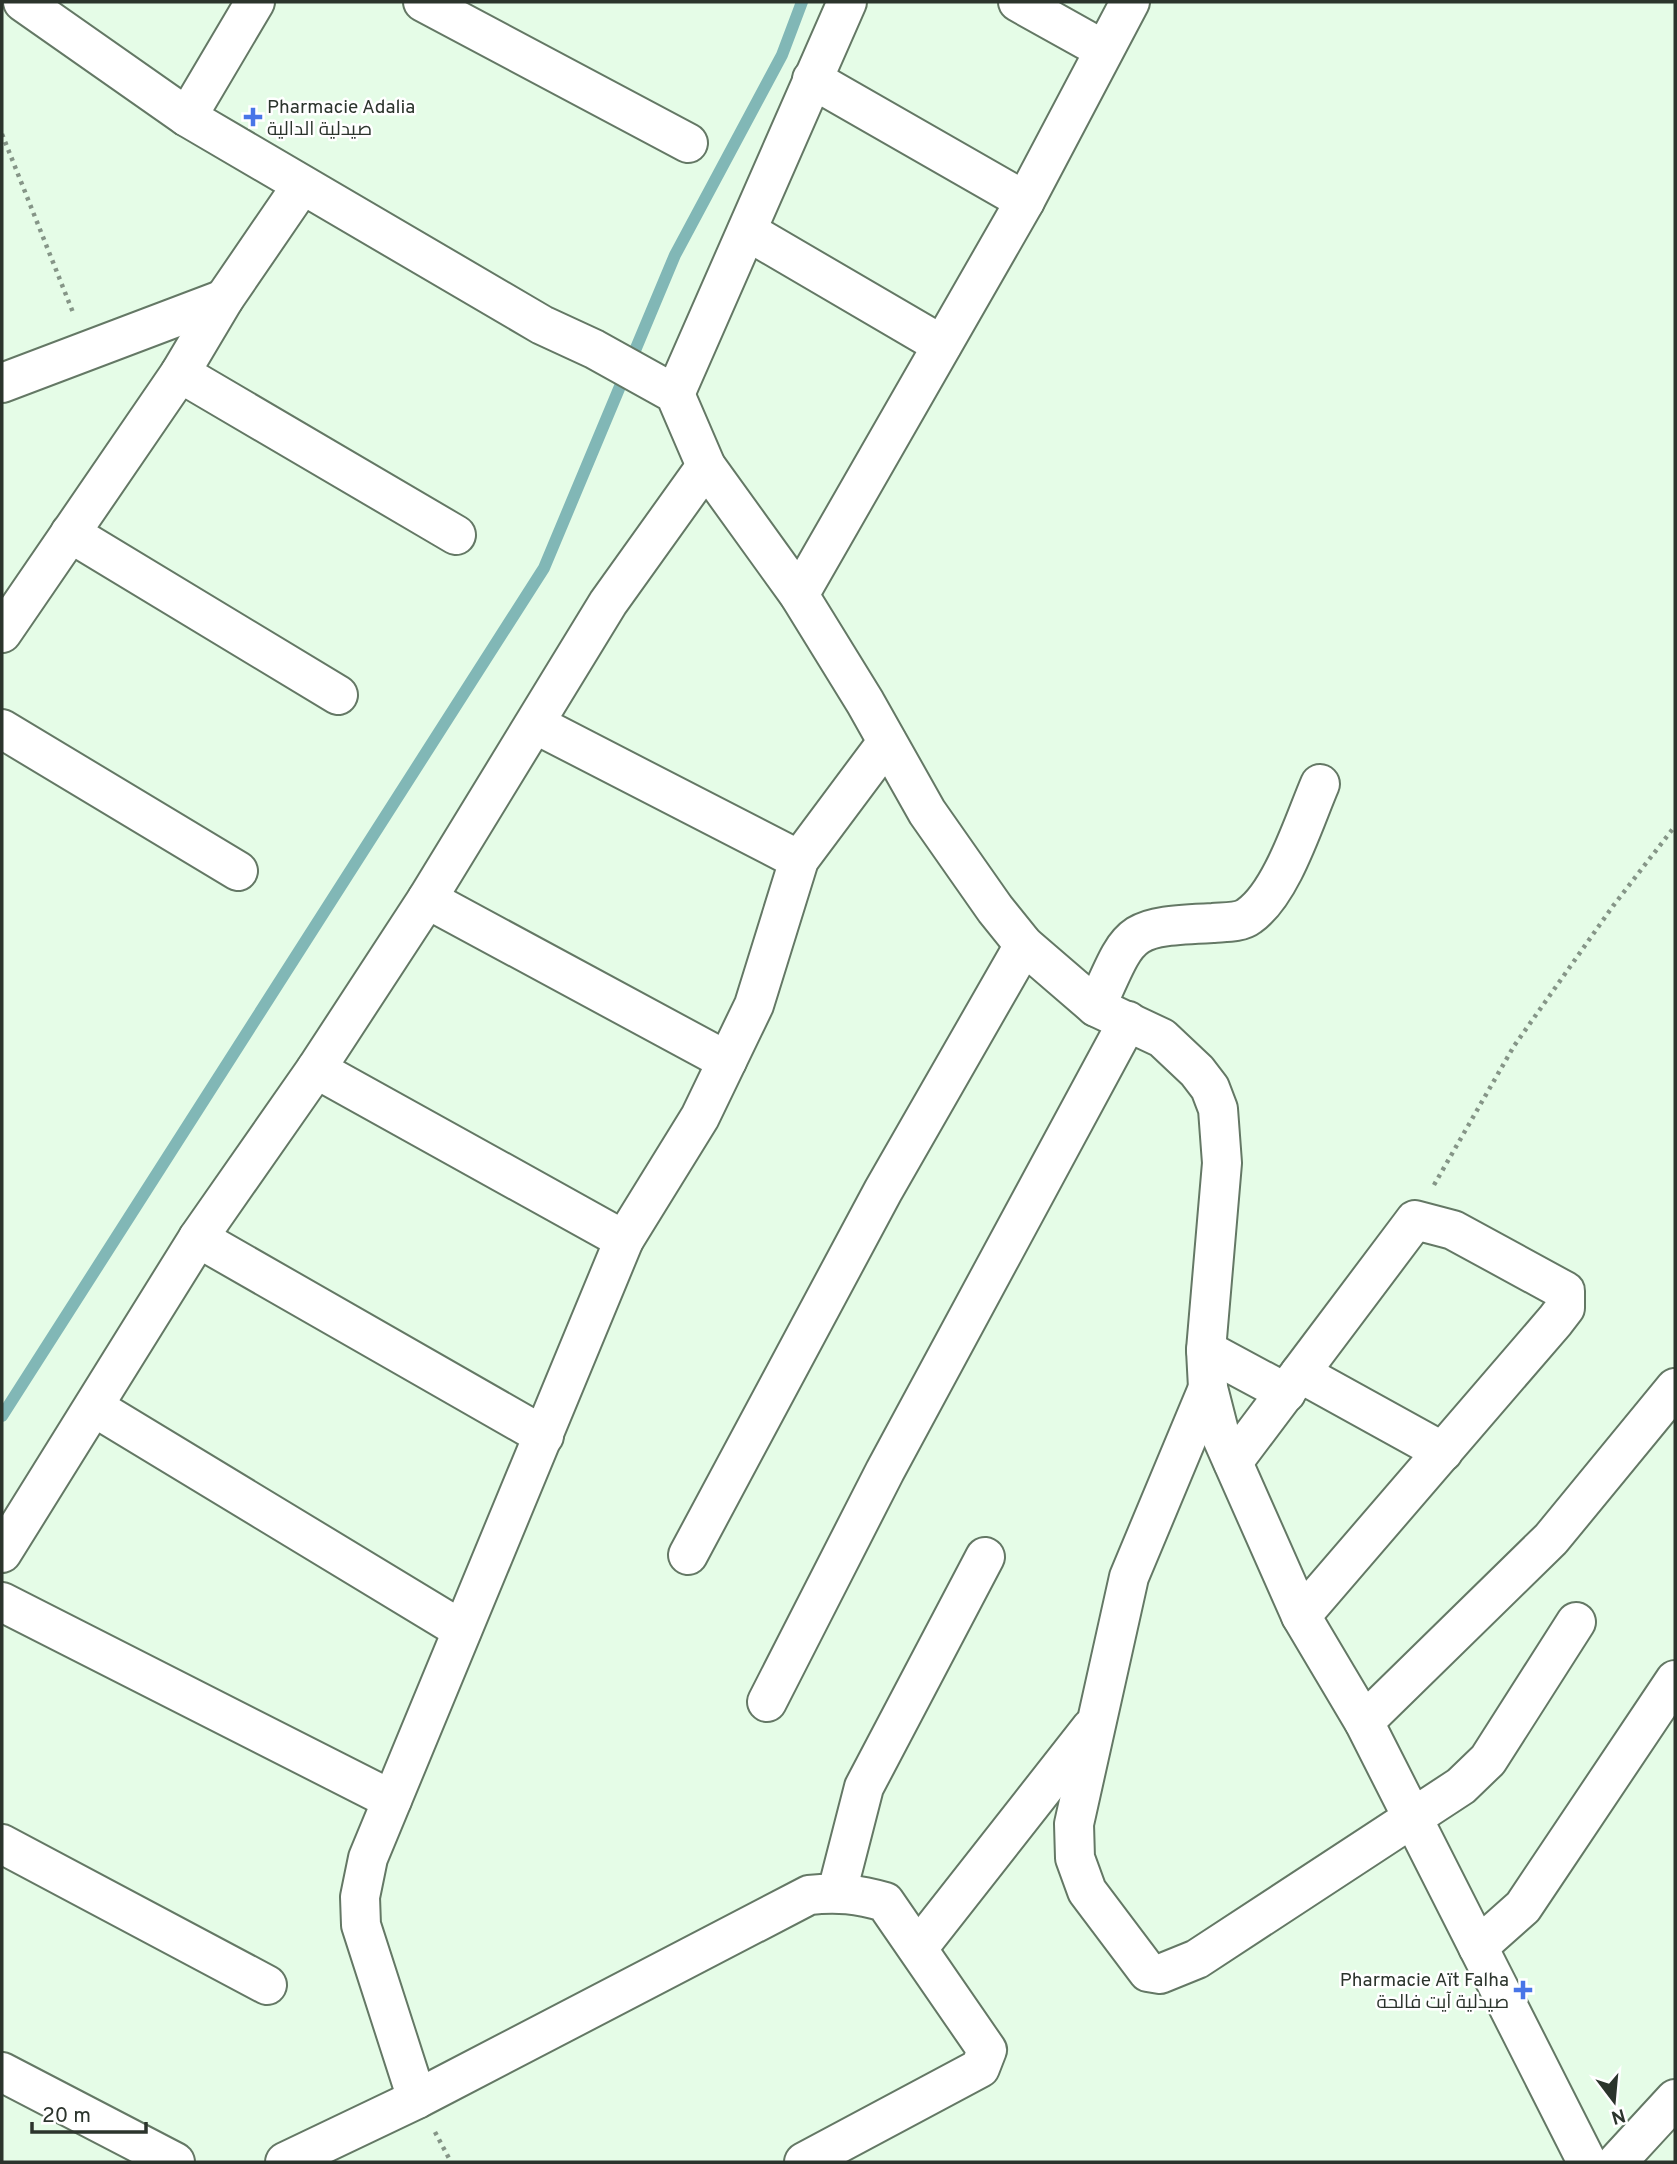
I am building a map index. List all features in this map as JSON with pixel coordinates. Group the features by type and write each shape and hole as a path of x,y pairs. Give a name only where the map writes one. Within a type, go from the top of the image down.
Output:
{"street":[{"path":"23,2 187,117 542,325 594,349 664,388 706,466 799,595 927,812 1024,945 1112,1014 1162,1038 1197,1071 1210,1088 1218,1109 1222,1163 1206,1350 1208,1388 1219,1431 1301,1616 1364,1722 1587,2162"},
{"path":"187,117 255,2"},
{"path":"423,2 688,143"},
{"path":"664,388 747,231 847,2"},
{"path":"1018,2 1104,50"},
{"path":"799,595 1025,201 1130,2"},
{"path":"812,79 1025,201"},
{"path":"2,632 180,373 224,299 302,185"},
{"path":"747,231 942,345"},
{"path":"2,383 87,348 224,299"},
{"path":"180,373 456,535"},
{"path":"2,1553 31,1501 94,1407 198,1238 316,1069 427,898 608,603 706,466"},
{"path":"70,533 338,695"},
{"path":"535,724 799,860"},
{"path":"2,729 238,871"},
{"path":"417,2099 360,1925 360,1897 368,1858 624,1240 700,1117 754,1005 799,860 887,742"},
{"path":"767,1702 892,1459 1112,1014 1123,948 1141,931 1164,925 1247,918 1261,905 1284,867 1320,784"},
{"path":"427,898 727,1060"},
{"path":"688,1555 883,1191 1024,945"},
{"path":"316,1069 624,1240"},
{"path":"1233,1462 1415,1220 1453,1230 1565,1291 1565,1308 1301,1616"},
{"path":"198,1238 544,1436"},
{"path":"1206,1350 1293,1383 1443,1452"},
{"path":"1208,1388 1129,1577 1074,1824 1075,1858 1087,1891 1148,1972 1160,1975 1197,1959 1414,1820 1461,1786 1488,1760 1576,1622"},
{"path":"1364,1722 1551,1539 1675,1388"},
{"path":"94,1407 462,1630"},
{"path":"837,1892 864,1787 985,1557"},
{"path":"2,1602 392,1800"},
{"path":"1478,1947 1523,1907 1675,1680"},
{"path":"919,1947 1097,1721"},
{"path":"2,1844 267,1985"},
{"path":"285,2162 417,2099 809,1895 837,1892 886,1902 987,2050 980,2067 804,2162"},
{"path":"2,2072 174,2162"},
{"path":"1616,2162 1675,2099"}],"path":[{"path":"2,134 87,348"},
{"path":"1415,1220 1514,1046 1613,905 1675,826"}],"waterway":[{"path":"2,1416 544,568 675,255 782,55 802,2"}],"place":[{"name":"Pharmacie Adalia صيدلية الدالية","path":"253,117"},
{"name":"Pharmacie Aït Falha صيدلية آيت فالحة","path":"1523,1990"}]}
